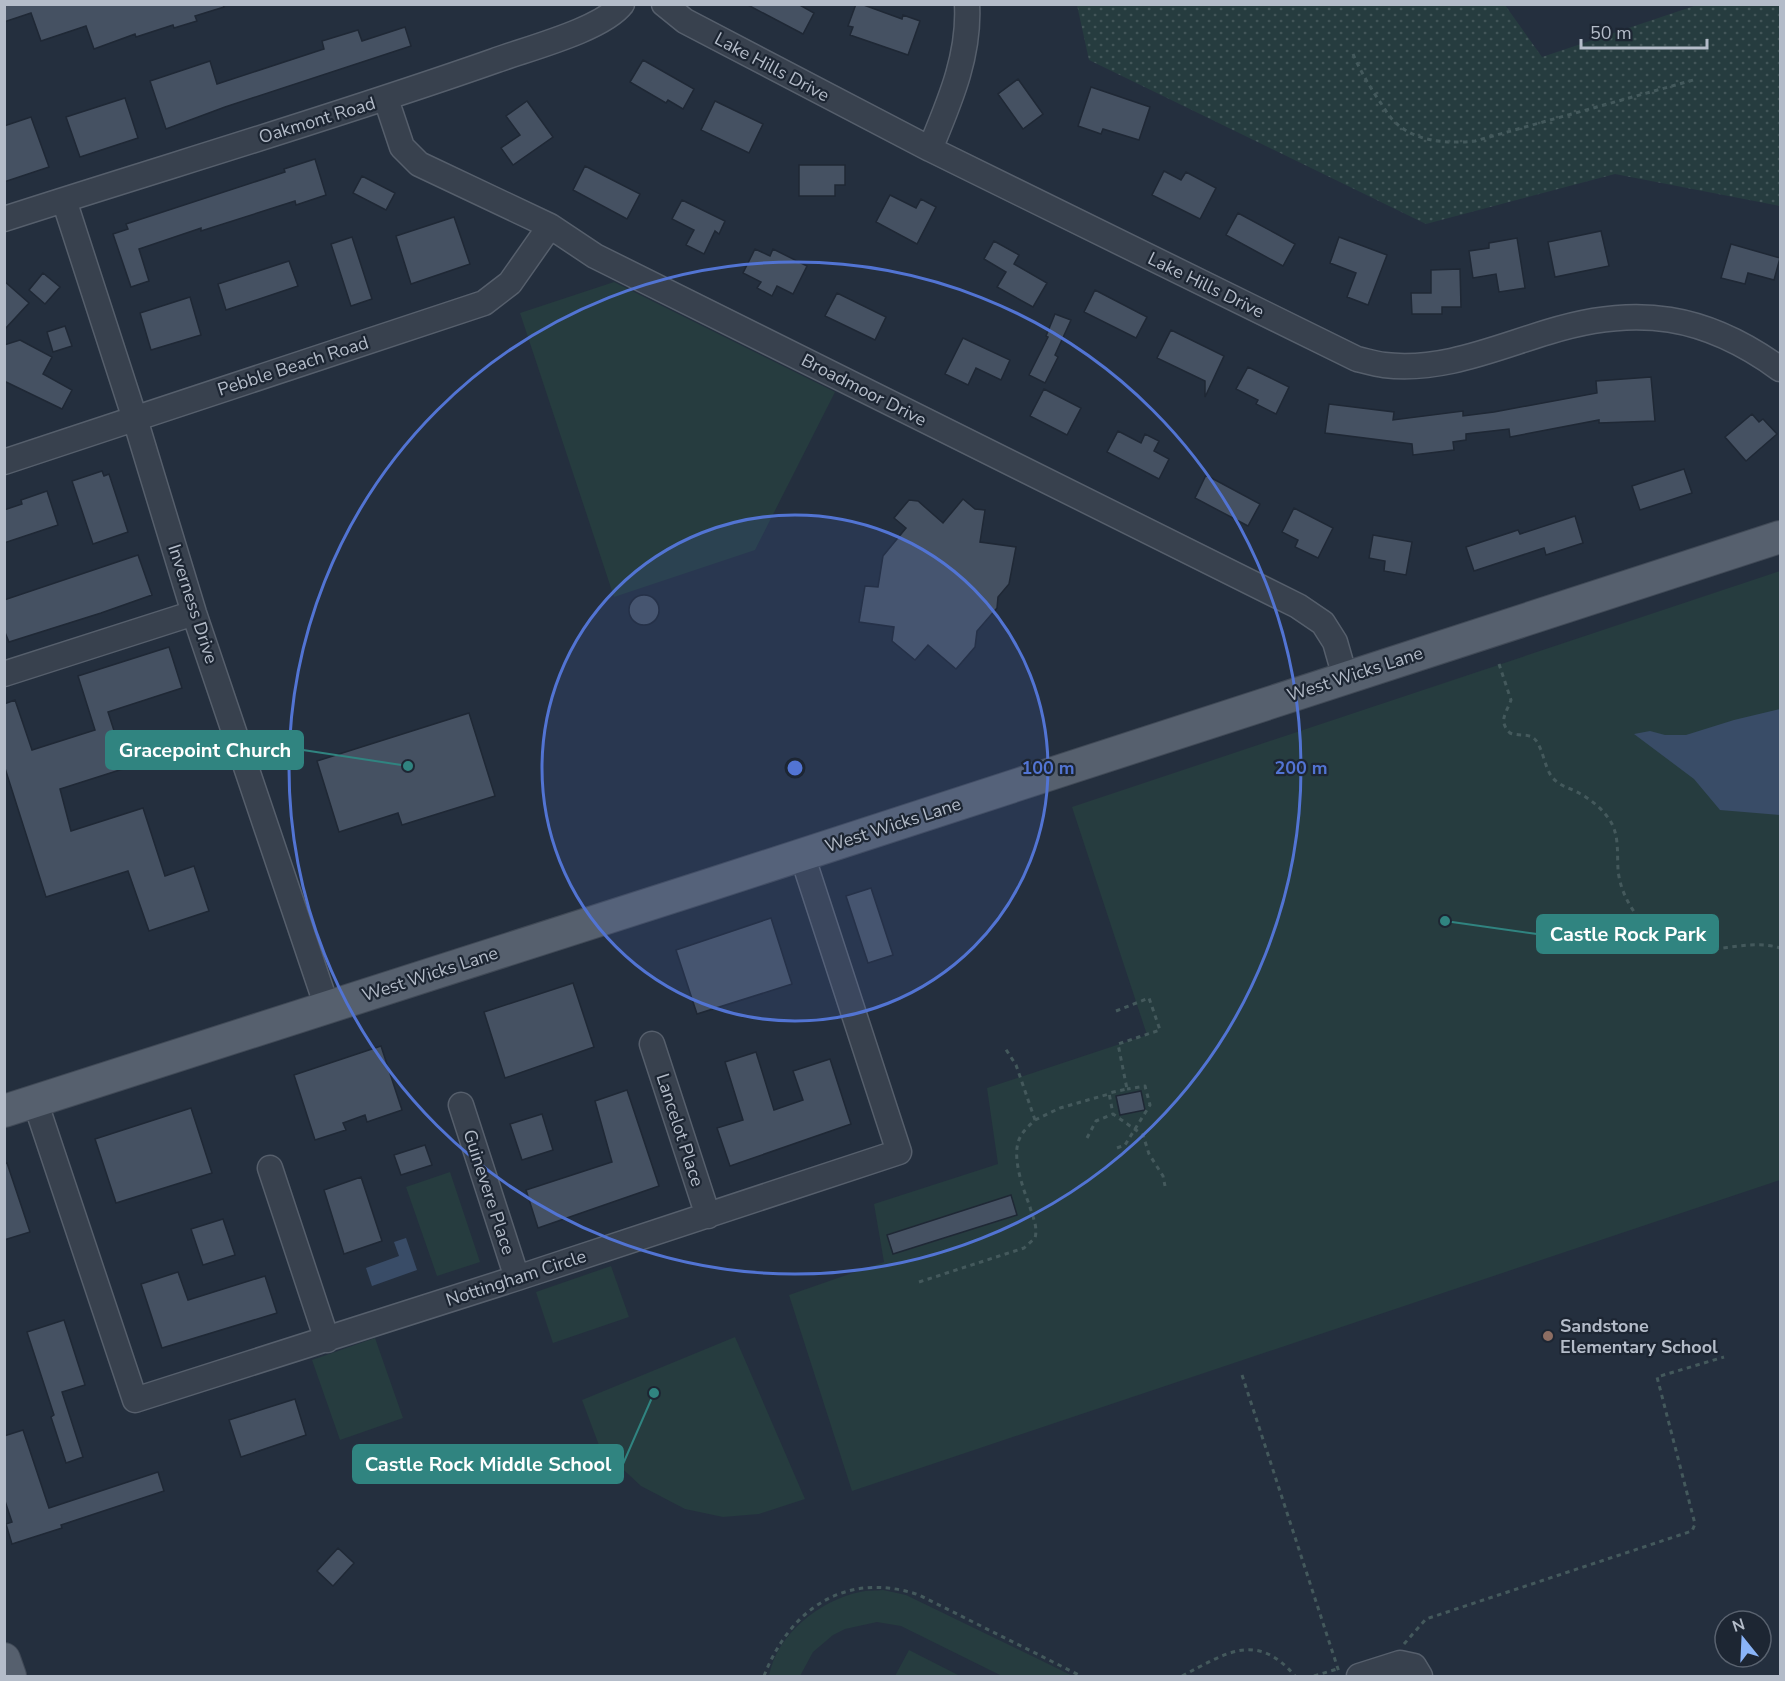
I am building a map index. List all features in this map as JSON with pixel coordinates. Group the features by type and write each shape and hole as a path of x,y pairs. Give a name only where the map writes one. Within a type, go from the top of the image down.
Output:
{"main road":[{"name":"West Wicks Lane","path":"4,1111 802,855 1780,537"},
{"path":"4,1659 10,1677"}],"street":[{"name":"Oakmont Road","path":"4,219 386,99 584,28 616,12 622,4"},
{"name":"Lake Hills Drive","path":"664,4 685,21 930,149 1357,358 1383,365 1436,364 1465,358 1551,330 1592,320 1628,316 1698,325 1752,349 1780,369"},
{"path":"930,149 964,58 967,4"},
{"name":"Broadmoor Drive","path":"386,99 402,147 419,164 550,226 595,256 1298,606 1323,623 1335,642 1345,677"},
{"name":"Inverness Drive","path":"64,200 135,419 194,613 327,1007"},
{"name":"Pebble Beach Road","path":"4,462 484,303 510,283 550,226"},
{"path":"4,674 194,613"},
{"name":"Nottingham Circle","path":"35,1101 135,1400 327,1340 899,1152 802,855"},
{"name":"Lancelot Place","path":"652,1044 708,1216"},
{"name":"Guinevere Place","path":"461,1105 517,1278"},
{"path":"270,1168 327,1340"},
{"path":"1348,1673 1410,1670"}],"path":[{"path":"1353,54 1368,84 1396,124 1422,138 1449,142 1475,141 1696,79"},
{"path":"1500,664 1511,700 1502,718 1503,724 1510,733 1530,735 1536,740 1552,779 1596,804 1611,822 1616,832 1618,872 1625,895 1638,918 1662,939 1690,949 1707,950 1762,945 1780,948"},
{"path":"1116,1011 1149,998 1160,1030 1118,1044 1127,1089"},
{"path":"1005,1048 1016,1065 1035,1120"},
{"path":"919,1282 1024,1248 1035,1239 1036,1226 1022,1184 1018,1155 1022,1134 1035,1120 1059,1107 1145,1086 1150,1105 1125,1145 1117,1148"},
{"path":"1109,1093 1113,1114 1143,1135 1149,1154 1163,1176 1165,1186"},
{"path":"1088,1138 1096,1122 1113,1114"},
{"path":"1410,1670 1403,1645 1426,1618 1695,1529 1657,1377 1724,1357"},
{"path":"1242,1375 1348,1673"},
{"path":"764,1677 781,1640 810,1610 832,1596 878,1587 919,1595 1081,1677"},
{"path":"1182,1677 1232,1651 1242,1649 1260,1651 1289,1670 1295,1677"},
{"path":"1314,1677 1348,1673"},
{"path":"1340,1677 1348,1673"}],"green space":[{"path":"1077,5 1505,5 1542,57 1697,5 1780,5 1780,206 1615,174 1426,224 1089,60"},
{"path":"614,282 835,392 755,550 614,597 520,313"},
{"path":"1780,571 1780,1180 852,1491 789,1295 884,1262 874,1204 998,1164 987,1088 1147,1035 1072,807"},
{"path":"450,1172 480,1262 437,1276 406,1187"},
{"path":"611,1266 629,1317 553,1343 536,1292"},
{"path":"735,1337 805,1499 759,1514 723,1517 685,1509 641,1486 600,1448 582,1400"},
{"path":"375,1338 403,1418 340,1440 312,1360"},
{"path":"883,1590 906,1595 1073,1676 1002,1676 901,1626 877,1622 845,1629 833,1635 813,1652 800,1676 769,1676 773,1661 790,1634 815,1611 845,1596 863,1591"},
{"path":"909,1650 960,1676 895,1676"}],"water":[{"path":"1780,709 1780,815 1720,810 1694,779 1634,734 1650,731 1665,735 1686,735"},
{"path":"406,1238 417,1270 372,1286 366,1268 399,1256 394,1242"}],"building":[{"path":"4,4 223,4 224,7 195,16 197,21 174,28 173,25 136,37 135,34 94,49 86,26 41,41 31,13 4,22"},
{"path":"746,4 798,4 814,13 803,34"},
{"path":"856,4 902,19 903,15 920,21 908,55 850,35 853,27 848,26"},
{"path":"405,27 411,46 225,107 166,129 150,81 210,61 217,84 324,49 322,41 358,30 362,41"},
{"path":"643,60 694,89 683,109 668,100 666,103 630,82"},
{"path":"1018,79 1043,114 1023,129 998,94"},
{"path":"1091,87 1150,107 1139,140 1103,129 1101,134 1078,126"},
{"path":"125,98 138,138 80,157 66,117"},
{"path":"527,101 553,137 513,165 501,148 520,135 506,116"},
{"path":"715,101 763,124 749,153 701,130"},
{"path":"31,117 49,167 4,182 4,126"},
{"path":"315,159 326,195 296,205 295,201 201,231 201,228 139,249 149,281 131,287 113,234 128,229 126,224 285,172 284,169"},
{"path":"799,165 845,165 845,185 835,185 835,196 799,196"},
{"path":"585,166 640,194 627,219 573,190"},
{"path":"1164,171 1181,180 1186,172 1216,188 1200,219 1152,195"},
{"path":"362,176 395,193 386,210 353,193"},
{"path":"890,195 916,208 921,199 936,207 917,244 876,222"},
{"path":"682,200 725,221 719,234 715,231 704,254 686,245 694,230 672,219"},
{"path":"1238,213 1295,244 1283,266 1226,235"},
{"path":"454,217 470,264 411,284 396,236"},
{"path":"1601,231 1609,266 1555,277 1548,242"},
{"path":"352,237 372,299 351,306 331,244"},
{"path":"1339,237 1387,255 1368,305 1347,297 1356,273 1330,263"},
{"path":"1517,238 1525,288 1499,292 1496,274 1473,278 1469,251 1489,248 1489,243"},
{"path":"994,241 1019,255 1014,264 1047,283 1033,307 997,287 1006,272 984,259"},
{"path":"1731,244 1780,258 1774,280 1748,273 1745,284 1721,278"},
{"path":"755,249 770,256 773,249 807,266 793,294 777,286 772,296 757,288 761,282 743,273"},
{"path":"289,261 298,286 226,310 218,284"},
{"path":"1460,269 1461,307 1442,307 1442,314 1412,314 1411,293 1431,293 1431,270"},
{"path":"43,273 60,287 45,304 29,290"},
{"path":"4,281 29,303 4,330"},
{"path":"1095,290 1147,317 1136,338 1084,312"},
{"path":"837,293 886,317 875,340 825,316"},
{"path":"190,297 201,335 151,350 140,313"},
{"path":"1055,314 1071,320 1055,355 1058,357 1045,383 1029,375 1048,337 1046,336"},
{"path":"65,326 72,346 53,352 47,332"},
{"path":"1171,330 1224,356 1205,397 1205,381 1157,358"},
{"path":"963,338 1010,360 1001,380 976,368 968,385 945,374"},
{"path":"20,340 52,357 43,374 72,390 62,409 4,381 4,345"},
{"path":"1248,367 1289,387 1276,414 1256,404 1258,400 1236,389"},
{"path":"1651,377 1655,421 1599,423 1599,420 1510,437 1509,429 1466,434 1466,440 1453,442 1454,450 1413,455 1412,444 1325,433 1329,404 1394,412 1393,420 1463,411 1463,416 1597,393 1596,381"},
{"path":"1044,389 1081,408 1067,435 1030,416"},
{"path":"1752,414 1759,422 1763,419 1777,434 1746,461 1725,437"},
{"path":"1118,431 1141,443 1145,434 1159,441 1154,451 1169,459 1159,479 1107,452"},
{"path":"1684,469 1692,493 1640,510 1632,486"},
{"path":"102,471 104,476 109,474 128,532 93,544 72,481"},
{"path":"1206,475 1260,504 1248,526 1195,498"},
{"path":"47,491 58,525 4,543 4,510 22,504 21,500"},
{"path":"963,499 975,509 985,510 980,542 1016,547 1009,584 998,597 997,608 977,631 975,647 956,669 928,645 915,660 892,641 894,627 859,622 865,586 878,587 883,556 906,528 894,518 909,500 918,501 943,523"},
{"path":"1294,508 1333,528 1318,558 1295,547 1298,540 1282,532"},
{"path":"1575,516 1583,543 1546,555 1544,548 1474,571 1466,547 1518,530 1520,534"},
{"path":"1373,535 1412,542 1406,575 1384,571 1385,561 1369,558"},
{"path":"138,555 152,595 9,642 4,630 4,600"},
{"path":"644,595 655,599 659,610 655,621 644,625 633,621 629,610 633,599"},
{"path":"169,647 182,688 108,712 126,768 60,789 71,831 143,808 165,876 194,866 209,911 149,931 128,871 46,897 4,765 4,704 15,700 32,750 95,730 78,676"},
{"path":"469,713 495,796 402,825 398,813 339,832 317,761"},
{"path":"871,888 893,955 868,963 846,896"},
{"path":"771,918 792,984 697,1014 676,950"},
{"path":"573,983 594,1047 505,1078 484,1012"},
{"path":"381,1046 402,1110 367,1122 365,1115 343,1123 346,1130 315,1140 294,1075"},
{"path":"756,1052 774,1110 803,1100 793,1071 830,1059 851,1124 730,1166 717,1128 743,1120 725,1062"},
{"path":"627,1090 659,1186 538,1228 526,1190 612,1162 595,1101"},
{"path":"1141,1091 1145,1110 1120,1115 1116,1096"},
{"path":"191,1108 212,1173 116,1203 95,1139"},
{"path":"542,1114 553,1150 522,1160 510,1124"},
{"path":"425,1145 432,1165 401,1175 394,1155"},
{"path":"7,1163 30,1232 4,1240 4,1164"},
{"path":"361,1177 382,1241 344,1254 324,1190"},
{"path":"1011,1195 1017,1215 893,1254 887,1235"},
{"path":"223,1219 235,1255 203,1265 191,1229"},
{"path":"178,1272 188,1300 265,1276 277,1313 162,1348 141,1284"},
{"path":"64,1320 85,1385 62,1392 83,1457 66,1463 51,1417 54,1415 27,1332"},
{"path":"295,1399 306,1435 241,1457 229,1420"},
{"path":"23,1430 49,1508 158,1472 164,1491 61,1525 62,1528 12,1544 6,1524 12,1522 4,1498 4,1436"},
{"path":"338,1548 354,1563 333,1586 317,1571"}],"place":[{"name":"Gracepoint Church","path":"408,766"},
{"name":"Castle Rock Park","path":"1445,921"},
{"name":"Sandstone Elementary School","path":"1548,1336"},
{"name":"Castle Rock Middle School","path":"654,1393"}]}
